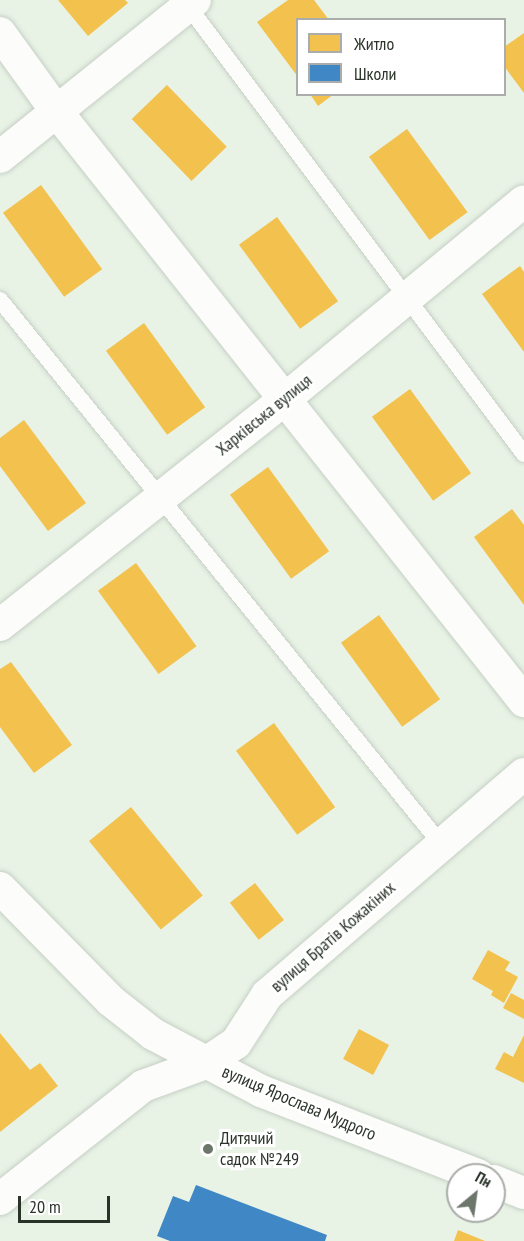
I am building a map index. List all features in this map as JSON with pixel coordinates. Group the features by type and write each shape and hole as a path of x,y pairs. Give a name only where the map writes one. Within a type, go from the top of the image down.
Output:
{"street":[{"path":"0,157 191,3"},
{"path":"0,33 57,112 524,701"},
{"name":"Харківська вулиця","path":"0,625 285,399 524,201"},
{"name":"вулиця Братів Кожакіних","path":"0,1199 143,1086 206,1063 236,1043 267,994 524,774"},
{"name":"вулиця Ярослава Мудрого","path":"0,888 111,1001 153,1034 261,1091 447,1163"},
{"path":"506,1186 524,1193"}],"lane":[{"path":"191,3 405,299 524,454"},
{"path":"0,300 441,844"}],"building: Житло":[{"path":"58,0 125,0 128,3 88,36"},
{"path":"288,0 314,0 328,18 296,18 296,74 257,22"},
{"path":"524,33 524,93 506,69 506,46"},
{"path":"167,85 227,147 191,181 132,119"},
{"path":"311,96 331,96 318,106"},
{"path":"407,129 468,212 430,240 369,157"},
{"path":"41,185 102,269 64,297 3,213"},
{"path":"277,217 338,301 300,329 239,245"},
{"path":"520,266 524,272 524,352 482,294"},
{"path":"144,323 205,407 167,435 106,351"},
{"path":"410,389 471,473 433,501 372,417"},
{"path":"24,420 86,503 48,531 0,466 0,438"},
{"path":"268,467 329,551 291,579 230,495"},
{"path":"512,509 524,525 524,605 474,537"},
{"path":"136,563 197,646 159,674 98,591"},
{"path":"379,615 440,699 402,727 341,643"},
{"path":"11,662 72,745 34,773 0,727 0,669"},
{"path":"274,723 335,807 297,835 236,751"},
{"path":"131,807 203,896 161,930 89,841"},
{"path":"255,883 284,920 259,940 230,903"},
{"path":"488,950 510,962 505,970 518,977 504,1003 491,995 493,991 472,979"},
{"path":"511,993 524,1000 524,1019 503,1008"},
{"path":"359,1029 389,1045 373,1075 343,1059"},
{"path":"0,1033 30,1070 40,1063 58,1086 0,1132"},
{"path":"524,1035 524,1083 495,1069 504,1052 513,1057"},
{"path":"458,1230 485,1241 454,1241"}],"building: Школи":[{"path":"196,1185 327,1235 325,1241 170,1241 157,1236 173,1196 189,1202"}],"place":[{"name":"Дитячий садок №249","path":"208,1149"}]}
